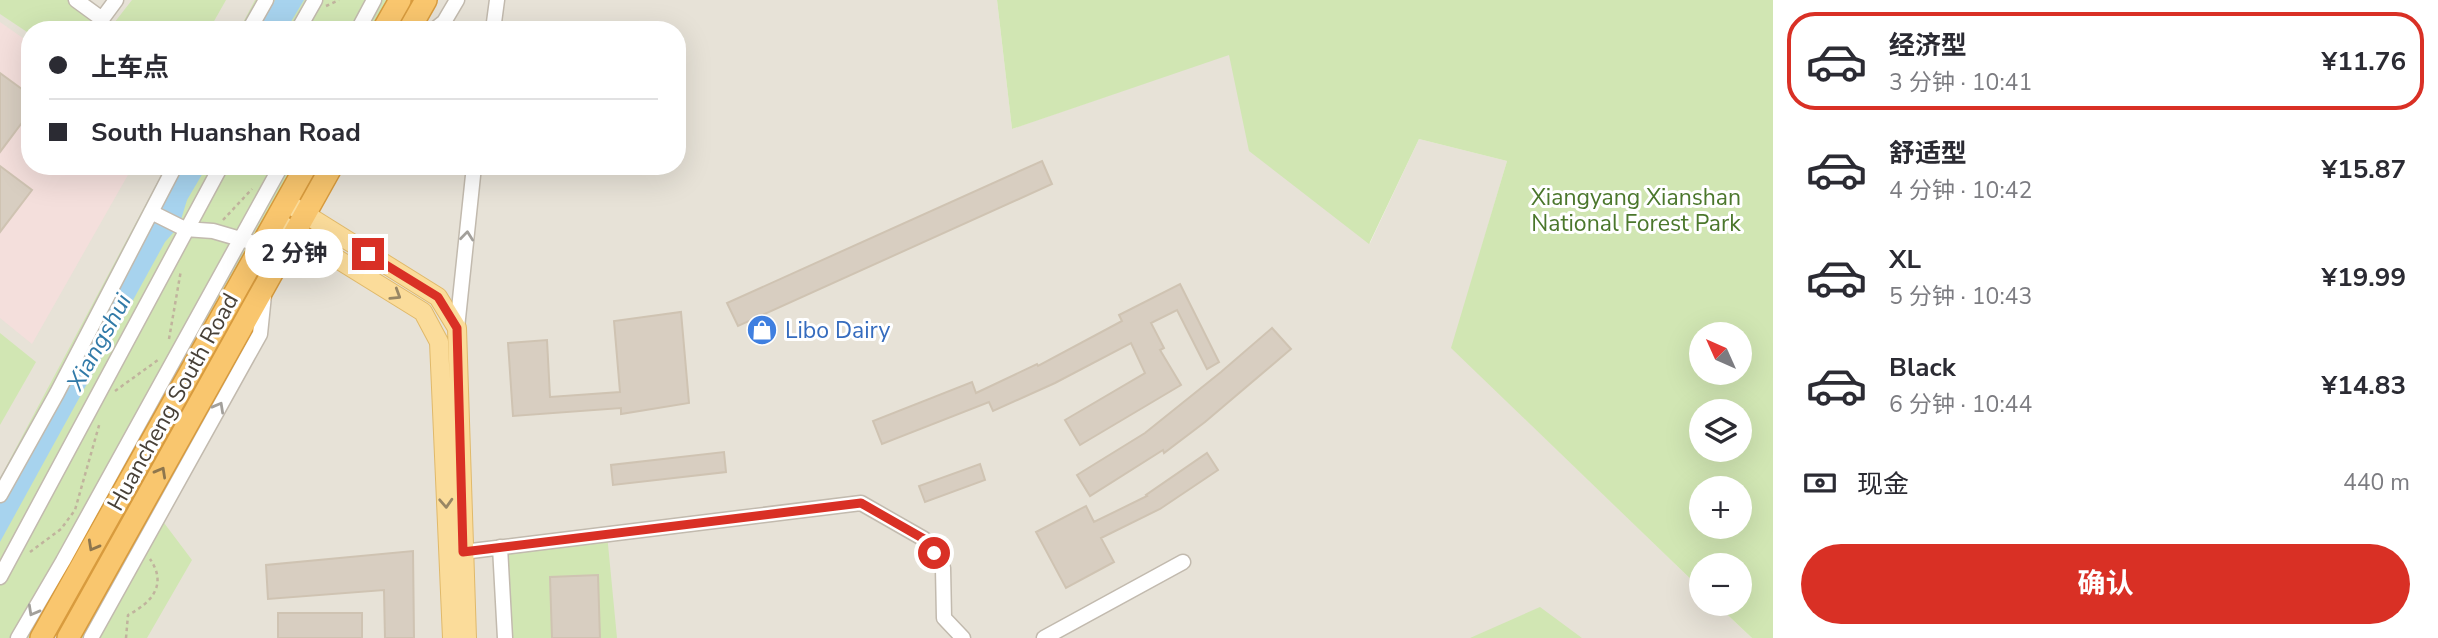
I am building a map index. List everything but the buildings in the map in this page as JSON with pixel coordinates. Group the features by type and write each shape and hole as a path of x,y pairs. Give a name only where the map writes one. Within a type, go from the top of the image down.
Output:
{"highway":[{"path":"388,21 400,0"},
{"path":"414,21 426,0"},
{"name":"Huancheng South Road","path":"41,638 301,175"},
{"name":"Huancheng South Road","path":"68,638 327,175"}],"main road":[{"path":"286,202 438,297 457,328 467,638"},
{"path":"275,221 423,312 439,342 452,638"}],"street":[{"path":"76,0 102,19 116,0"},
{"path":"254,21 266,0"},
{"path":"303,21 315,0"},
{"path":"363,21 374,0"},
{"path":"445,21 457,0"},
{"path":"494,21 497,0"},
{"path":"0,495 57,393 170,175"},
{"path":"0,577 216,175"},
{"path":"18,638 276,175"},
{"path":"457,328 473,175"},
{"path":"152,212 185,229 214,231 261,246"},
{"path":"91,638 260,334 264,287"},
{"path":"463,552 861,503 924,539 943,568 944,618 963,638"},
{"path":"500,547 505,638"},
{"path":"1044,638 1183,562"}],"path":[{"path":"214,231 257,183"},
{"path":"169,343 178,282 184,262"},
{"path":"110,398 115,391 160,359"},
{"path":"23,559 32,549 61,529 75,510 103,412"},
{"path":"126,638 128,615 144,607 155,592 158,575 141,549"}],"shaded area":[{"path":"0,0 997,0 1012,129 1229,54 1370,243 1419,139 1507,161 1452,348 1689,577 1689,616 1729,616 1752,638 0,638"},
{"path":"0,22 21,37 21,175 128,175 32,344 0,318"}],"green space":[{"path":"0,0 83,0 111,21 21,21 21,28 0,14"},
{"path":"132,0 226,0 214,21 116,21"},
{"path":"255,0 400,0 388,21 244,21"},
{"name":"Xiangyang Xianshan National Forest Park","path":"997,0 1773,0 1773,638 1752,638 1729,616 1752,616 1752,553 1689,553 1689,577 1451,348 1507,161 1419,139 1369,244 1249,151 1229,55 1012,129"},
{"path":"161,175 301,175 41,638 0,638 0,478"},
{"path":"0,333 36,362 0,425"},
{"path":"146,499 192,560 147,638 68,638"},
{"path":"607,534 617,638 505,638 500,547"},
{"path":"1540,607 1582,638 1470,638"}],"water":[{"path":"275,0 304,0 291,21 263,21"},
{"name":"Xiangshui","path":"177,175 202,175 187,200 179,226 165,242 0,542 0,497"}],"place":[{"name":"Libo Dairy","path":"762,330"}],"route":[{"path":"368,254 438,297 457,328 463,552 861,503 924,539 934,553"}]}
